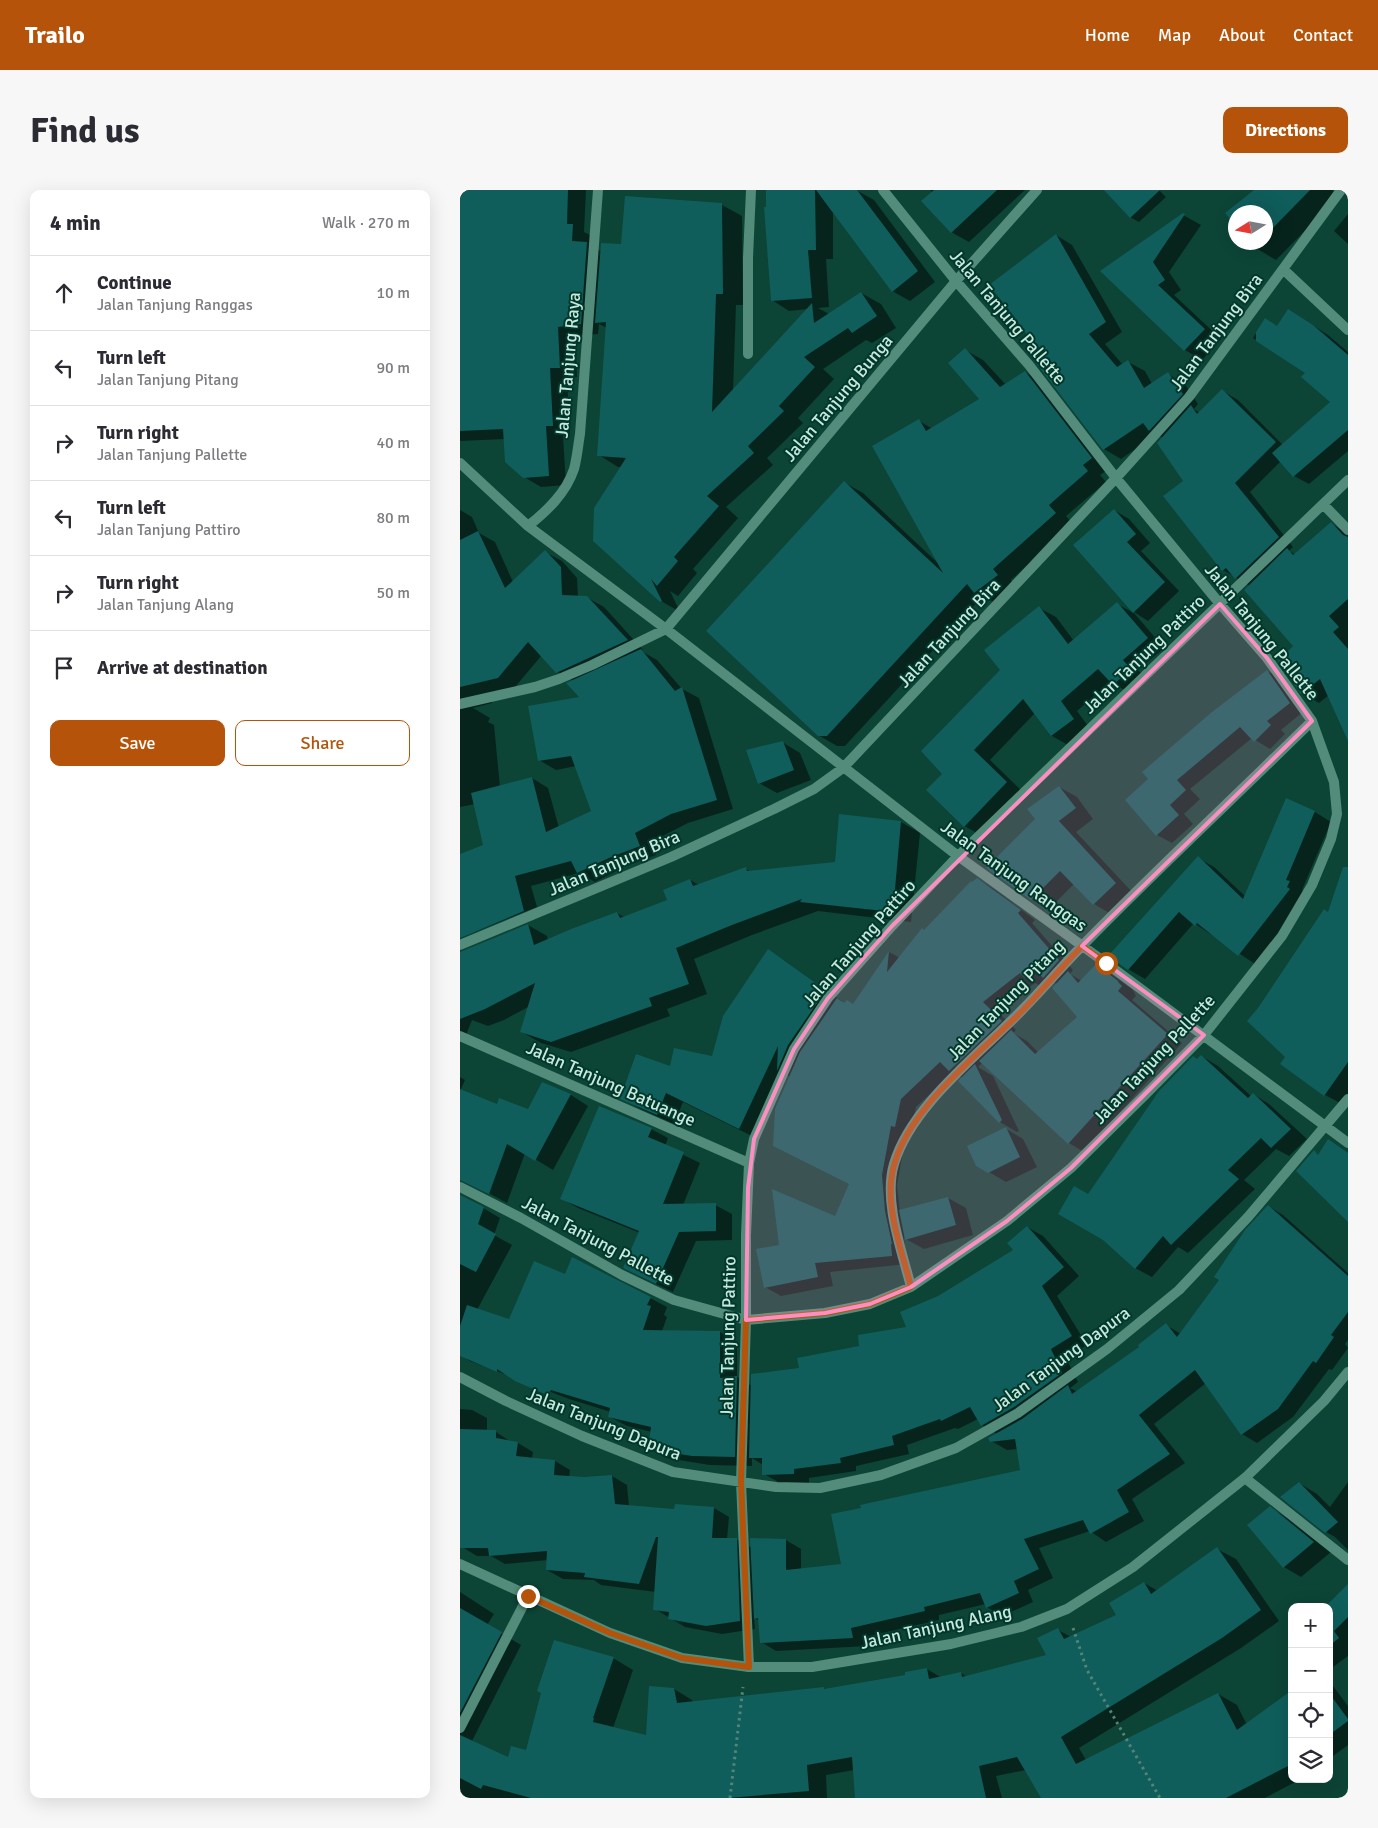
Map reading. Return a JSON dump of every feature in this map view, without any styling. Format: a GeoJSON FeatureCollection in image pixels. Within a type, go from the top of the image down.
{"type":"FeatureCollection","features":[{"type":"Feature","properties":{"kind":"street","name":"Jalan Tanjung Raya"},"geometry":{"type":"LineString","coordinates":[[528,526],[545,513],[562,492],[574,469],[580,434],[598,190]]}},
{"type":"Feature","properties":{"kind":"street"},"geometry":{"type":"LineString","coordinates":[[748,354],[748,258],[751,190]]}},
{"type":"Feature","properties":{"kind":"street","name":"Jalan Tanjung Pallette"},"geometry":{"type":"LineString","coordinates":[[460,1187],[521,1218],[622,1275],[674,1300],[746,1320],[825,1313],[870,1304],[911,1287],[952,1261],[1007,1221],[1071,1168],[1204,1036],[1282,936],[1312,885],[1331,839],[1337,814],[1334,782],[1312,721],[1266,658],[1116,478],[1029,365],[956,281],[883,190]]}},
{"type":"Feature","properties":{"kind":"street","name":"Jalan Tanjung Bunga"},"geometry":{"type":"LineString","coordinates":[[666,629],[956,281],[1036,190]]}},
{"type":"Feature","properties":{"kind":"street","name":"Jalan Tanjung Bira"},"geometry":{"type":"LineString","coordinates":[[460,945],[671,857],[814,789],[843,768],[1116,478],[1189,397],[1341,190]]}},
{"type":"Feature","properties":{"kind":"street"},"geometry":{"type":"LineString","coordinates":[[1284,270],[1348,330]]}},
{"type":"Feature","properties":{"kind":"street"},"geometry":{"type":"LineString","coordinates":[[460,463],[528,526],[666,629],[559,679],[535,687],[460,704]]}},
{"type":"Feature","properties":{"kind":"street","name":"Jalan Tanjung Pattiro"},"geometry":{"type":"LineString","coordinates":[[749,1667],[741,1482],[749,1163],[754,1139],[794,1049],[828,998],[958,856],[1348,480]]}},
{"type":"Feature","properties":{"kind":"street"},"geometry":{"type":"LineString","coordinates":[[1323,504],[1348,530]]}},
{"type":"Feature","properties":{"kind":"street","name":"Jalan Tanjung Ranggas"},"geometry":{"type":"LineString","coordinates":[[666,629],[958,856],[1348,1143]]}},
{"type":"Feature","properties":{"kind":"street","name":"Jalan Tanjung Pitang"},"geometry":{"type":"LineString","coordinates":[[911,1287],[892,1211],[891,1184],[894,1165],[910,1129],[926,1107],[955,1076],[1023,1010],[1082,946],[1312,721]]}},
{"type":"Feature","properties":{"kind":"street","name":"Jalan Tanjung Batuange"},"geometry":{"type":"LineString","coordinates":[[460,1036],[630,1109],[749,1163]]}},
{"type":"Feature","properties":{"kind":"street","name":"Jalan Tanjung Dapura"},"geometry":{"type":"LineString","coordinates":[[460,1377],[506,1401],[582,1436],[673,1472],[776,1487],[820,1488],[881,1475],[956,1448],[1018,1413],[1107,1349],[1179,1290],[1248,1217],[1348,1099]]}},
{"type":"Feature","properties":{"kind":"street","name":"Jalan Tanjung Alang"},"geometry":{"type":"LineString","coordinates":[[460,1564],[610,1633],[682,1658],[749,1667],[812,1667],[951,1644],[1021,1627],[1067,1608],[1133,1567],[1245,1478],[1324,1401],[1348,1372]]}},
{"type":"Feature","properties":{"kind":"street"},"geometry":{"type":"LineString","coordinates":[[1245,1478],[1348,1560]]}},
{"type":"Feature","properties":{"kind":"street"},"geometry":{"type":"LineString","coordinates":[[460,1728],[528,1596]]}},
{"type":"Feature","properties":{"kind":"path"},"geometry":{"type":"LineString","coordinates":[[1067,1608],[1087,1670],[1160,1798]]}},
{"type":"Feature","properties":{"kind":"path"},"geometry":{"type":"LineString","coordinates":[[730,1798],[741,1693],[749,1667]]}},
{"type":"Feature","properties":{"kind":"highlighted area"},"geometry":{"type":"Polygon","coordinates":[[[1220,604],[1267,658],[1312,721],[1082,946],[1204,1035],[1071,1168],[1007,1221],[911,1287],[870,1304],[825,1313],[746,1320],[748,1188],[754,1139],[794,1049],[828,998],[892,926],[1220,604]]]}},
{"type":"Feature","properties":{"kind":"building"},"geometry":{"type":"Polygon","coordinates":[[[460,190],[568,190],[567,224],[573,224],[572,241],[587,242],[581,324],[558,327],[560,368],[550,368],[553,426],[546,426],[549,476],[523,478],[505,462],[503,429],[460,431],[460,190]]]}},
{"type":"Feature","properties":{"kind":"building"},"geometry":{"type":"Polygon","coordinates":[[[766,190],[815,190],[816,250],[808,250],[812,298],[771,301],[764,207],[766,207],[766,190]]]}},
{"type":"Feature","properties":{"kind":"building"},"geometry":{"type":"Polygon","coordinates":[[[816,190],[857,190],[918,271],[892,292],[816,190]]]}},
{"type":"Feature","properties":{"kind":"building"},"geometry":{"type":"Polygon","coordinates":[[[934,190],[997,190],[951,233],[921,201],[934,190]]]}},
{"type":"Feature","properties":{"kind":"building"},"geometry":{"type":"Polygon","coordinates":[[[1104,190],[1160,190],[1130,218],[1104,190]]]}},
{"type":"Feature","properties":{"kind":"building"},"geometry":{"type":"Polygon","coordinates":[[[1254,190],[1310,190],[1273,228],[1273,205],[1235,205],[1254,190]]]}},
{"type":"Feature","properties":{"kind":"building"},"geometry":{"type":"Polygon","coordinates":[[[625,196],[722,203],[723,294],[716,294],[712,412],[812,303],[814,323],[861,292],[877,316],[852,333],[848,328],[804,357],[815,367],[779,406],[784,411],[748,446],[754,453],[707,496],[719,506],[674,557],[678,561],[657,586],[651,579],[662,601],[660,602],[593,541],[594,508],[626,458],[597,456],[606,322],[595,323],[601,243],[621,244],[625,196]]]}},
{"type":"Feature","properties":{"kind":"building"},"geometry":{"type":"Polygon","coordinates":[[[1183,213],[1185,214],[1153,262],[1165,280],[1158,285],[1205,329],[1184,351],[1100,271],[1183,213]]]}},
{"type":"Feature","properties":{"kind":"building"},"geometry":{"type":"Polygon","coordinates":[[[1056,234],[1106,322],[1089,334],[1117,367],[1128,360],[1144,388],[1168,372],[1183,394],[1149,431],[1143,423],[1103,450],[1036,363],[1043,359],[1017,320],[989,285],[1056,234]]]}},
{"type":"Feature","properties":{"kind":"building"},"geometry":{"type":"Polygon","coordinates":[[[1288,309],[1313,325],[1348,355],[1348,430],[1293,477],[1272,453],[1330,402],[1301,377],[1305,373],[1256,341],[1256,332],[1265,318],[1277,326],[1288,309]]]}},
{"type":"Feature","properties":{"kind":"building"},"geometry":{"type":"Polygon","coordinates":[[[965,348],[1000,387],[1025,371],[1092,458],[1083,465],[1088,471],[1049,505],[1056,513],[993,569],[998,575],[974,593],[967,584],[827,736],[818,736],[706,631],[844,481],[943,573],[872,446],[919,419],[926,431],[979,399],[948,363],[965,348]]]}},
{"type":"Feature","properties":{"kind":"building"},"geometry":{"type":"Polygon","coordinates":[[[1222,389],[1276,442],[1235,483],[1279,537],[1235,579],[1226,568],[1222,571],[1163,496],[1183,481],[1157,443],[1191,405],[1197,414],[1222,389]]]}},
{"type":"Feature","properties":{"kind":"building"},"geometry":{"type":"Polygon","coordinates":[[[1114,509],[1136,534],[1127,542],[1165,582],[1133,613],[1073,545],[1114,509]]]}},
{"type":"Feature","properties":{"kind":"building"},"geometry":{"type":"Polygon","coordinates":[[[1331,522],[1343,535],[1348,537],[1348,599],[1329,616],[1339,627],[1333,632],[1348,649],[1348,741],[1320,679],[1301,694],[1278,661],[1293,646],[1244,590],[1287,548],[1293,555],[1331,522]]]}},
{"type":"Feature","properties":{"kind":"building"},"geometry":{"type":"Polygon","coordinates":[[[478,531],[505,588],[545,550],[561,567],[562,595],[587,596],[628,640],[556,673],[528,642],[498,678],[460,687],[460,540],[478,531]]]}},
{"type":"Feature","properties":{"kind":"building"},"geometry":{"type":"Polygon","coordinates":[[[1117,602],[1148,638],[1123,660],[1131,669],[1113,685],[1098,669],[1061,701],[1074,719],[1051,736],[1023,699],[974,750],[1007,782],[964,827],[926,790],[942,774],[921,751],[1000,670],[984,650],[1039,606],[1068,644],[1117,602]]]}},
{"type":"Feature","properties":{"kind":"building"},"geometry":{"type":"Polygon","coordinates":[[[641,649],[675,691],[682,687],[717,800],[671,814],[635,833],[640,846],[577,873],[571,861],[515,876],[524,911],[460,938],[460,854],[483,845],[471,793],[532,777],[546,832],[591,811],[571,756],[538,761],[528,706],[579,697],[566,683],[641,649]]]}},
{"type":"Feature","properties":{"kind":"building"},"geometry":{"type":"Polygon","coordinates":[[[1267,670],[1290,703],[1267,721],[1271,725],[1254,742],[1240,727],[1177,780],[1186,790],[1170,805],[1179,815],[1156,836],[1125,800],[1148,779],[1142,772],[1212,712],[1267,670]]]}},
{"type":"Feature","properties":{"kind":"building"},"geometry":{"type":"Polygon","coordinates":[[[783,741],[794,770],[758,784],[746,750],[783,741]]]}},
{"type":"Feature","properties":{"kind":"building"},"geometry":{"type":"Polygon","coordinates":[[[1059,786],[1076,808],[1059,821],[1116,883],[1093,905],[1060,871],[1031,900],[986,868],[1035,819],[1027,809],[1059,786]]]}},
{"type":"Feature","properties":{"kind":"building"},"geometry":{"type":"Polygon","coordinates":[[[1286,798],[1315,811],[1286,880],[1290,881],[1287,887],[1290,889],[1238,956],[1197,923],[1195,926],[1179,912],[1128,970],[1108,956],[1198,856],[1243,899],[1286,798]]]}},
{"type":"Feature","properties":{"kind":"building"},"geometry":{"type":"Polygon","coordinates":[[[839,814],[901,821],[893,912],[800,902],[802,899],[732,925],[676,948],[689,984],[649,998],[652,1006],[551,1042],[520,1032],[535,983],[485,1009],[460,1019],[460,952],[528,924],[534,945],[617,912],[620,918],[667,900],[663,890],[690,879],[693,886],[746,867],[747,871],[835,862],[839,814]]]}},
{"type":"Feature","properties":{"kind":"building"},"geometry":{"type":"Polygon","coordinates":[[[1343,867],[1348,867],[1348,1062],[1324,1096],[1280,1064],[1285,1057],[1247,1021],[1258,1008],[1324,909],[1328,912],[1343,867]]]}},
{"type":"Feature","properties":{"kind":"building"},"geometry":{"type":"Polygon","coordinates":[[[977,878],[1021,910],[1018,913],[1059,960],[1043,978],[1035,969],[1025,978],[1020,973],[983,1002],[1002,1021],[949,1071],[940,1062],[901,1099],[895,1127],[891,1126],[882,1175],[892,1256],[815,1263],[818,1277],[764,1288],[756,1249],[779,1245],[772,1189],[835,1216],[849,1184],[773,1146],[775,1109],[800,1052],[837,998],[844,1003],[847,1000],[853,1004],[889,951],[887,972],[922,928],[924,930],[971,881],[977,878]]]}},
{"type":"Feature","properties":{"kind":"building"},"geometry":{"type":"Polygon","coordinates":[[[768,949],[826,990],[788,1045],[777,1071],[778,1046],[739,1129],[666,1093],[657,1115],[620,1099],[636,1054],[670,1066],[674,1048],[712,1056],[723,1016],[768,949]]]}},
{"type":"Feature","properties":{"kind":"building"},"geometry":{"type":"Polygon","coordinates":[[[1096,964],[1118,981],[1122,986],[1118,991],[1168,1034],[1068,1144],[979,1061],[1011,1030],[1035,1054],[1077,1017],[1052,988],[1068,971],[1078,983],[1096,964]]]}},
{"type":"Feature","properties":{"kind":"building"},"geometry":{"type":"Polygon","coordinates":[[[1201,1055],[1248,1098],[1253,1093],[1291,1129],[1271,1148],[1261,1138],[1228,1170],[1239,1179],[1171,1245],[1163,1236],[1135,1269],[1103,1240],[1058,1214],[1074,1186],[1088,1194],[1159,1091],[1193,1056],[1197,1059],[1201,1055]]]}},
{"type":"Feature","properties":{"kind":"building"},"geometry":{"type":"Polygon","coordinates":[[[975,1064],[1002,1120],[999,1123],[958,1081],[975,1064]]]}},
{"type":"Feature","properties":{"kind":"building"},"geometry":{"type":"Polygon","coordinates":[[[542,1082],[571,1094],[535,1161],[507,1144],[489,1194],[460,1180],[460,1089],[497,1104],[499,1098],[528,1109],[542,1082]]]}},
{"type":"Feature","properties":{"kind":"building"},"geometry":{"type":"Polygon","coordinates":[[[599,1106],[652,1128],[648,1137],[684,1152],[663,1204],[716,1203],[716,1231],[679,1232],[656,1284],[623,1268],[639,1231],[560,1199],[599,1106]]]}},
{"type":"Feature","properties":{"kind":"building"},"geometry":{"type":"Polygon","coordinates":[[[1006,1127],[1020,1157],[988,1173],[976,1166],[967,1146],[1006,1127]]]}},
{"type":"Feature","properties":{"kind":"building"},"geometry":{"type":"Polygon","coordinates":[[[1328,1139],[1348,1153],[1348,1222],[1296,1171],[1314,1150],[1318,1155],[1328,1139]]]}},
{"type":"Feature","properties":{"kind":"building"},"geometry":{"type":"Polygon","coordinates":[[[460,1195],[484,1207],[478,1224],[496,1234],[476,1272],[460,1264],[460,1195]]]}},
{"type":"Feature","properties":{"kind":"building"},"geometry":{"type":"Polygon","coordinates":[[[948,1197],[956,1225],[905,1240],[899,1210],[948,1197]]]}},
{"type":"Feature","properties":{"kind":"building"},"geometry":{"type":"Polygon","coordinates":[[[1268,1205],[1348,1276],[1348,1312],[1331,1335],[1334,1337],[1316,1363],[1313,1361],[1278,1409],[1241,1435],[1195,1370],[1139,1415],[1170,1454],[1117,1490],[1129,1512],[1090,1534],[1083,1520],[1024,1539],[1039,1569],[1014,1581],[1019,1593],[986,1608],[980,1593],[924,1607],[925,1611],[851,1628],[853,1638],[760,1643],[758,1618],[754,1619],[750,1538],[786,1539],[786,1570],[841,1564],[831,1514],[861,1508],[860,1505],[1020,1470],[1015,1439],[990,1442],[988,1438],[1022,1419],[1068,1385],[1072,1394],[1139,1347],[1138,1345],[1166,1323],[1177,1337],[1219,1280],[1214,1277],[1245,1230],[1268,1205]]]}},
{"type":"Feature","properties":{"kind":"building"},"geometry":{"type":"Polygon","coordinates":[[[1027,1226],[1064,1267],[1042,1286],[1072,1336],[1051,1349],[1062,1373],[1014,1407],[981,1426],[970,1407],[941,1421],[940,1419],[892,1436],[894,1445],[840,1458],[841,1463],[794,1469],[794,1474],[762,1475],[762,1458],[749,1458],[751,1374],[799,1368],[797,1358],[859,1346],[858,1335],[906,1327],[900,1312],[938,1296],[1013,1250],[1007,1243],[1027,1226]]]}},
{"type":"Feature","properties":{"kind":"building"},"geometry":{"type":"Polygon","coordinates":[[[572,1257],[651,1297],[647,1305],[651,1306],[643,1330],[720,1331],[720,1378],[737,1376],[735,1457],[692,1456],[648,1449],[651,1427],[608,1417],[610,1408],[551,1390],[547,1395],[515,1381],[497,1369],[497,1372],[460,1356],[460,1326],[467,1305],[509,1319],[534,1261],[565,1274],[572,1257]]]}},
{"type":"Feature","properties":{"kind":"building"},"geometry":{"type":"Polygon","coordinates":[[[460,1429],[496,1430],[496,1438],[518,1442],[516,1456],[555,1460],[554,1475],[584,1477],[612,1475],[615,1504],[674,1509],[675,1504],[714,1507],[712,1538],[737,1538],[740,1621],[706,1626],[668,1619],[669,1612],[653,1610],[658,1537],[656,1537],[639,1584],[584,1577],[585,1573],[546,1570],[547,1551],[489,1556],[488,1548],[460,1548],[460,1429]]]}},
{"type":"Feature","properties":{"kind":"building"},"geometry":{"type":"Polygon","coordinates":[[[1299,1482],[1338,1522],[1325,1533],[1280,1497],[1299,1482]]]}},
{"type":"Feature","properties":{"kind":"building"},"geometry":{"type":"Polygon","coordinates":[[[1270,1506],[1314,1542],[1283,1568],[1247,1525],[1270,1506]]]}},
{"type":"Feature","properties":{"kind":"building"},"geometry":{"type":"Polygon","coordinates":[[[1217,1547],[1261,1610],[1222,1638],[1061,1737],[1076,1764],[1218,1693],[1237,1730],[1288,1693],[1288,1766],[1226,1798],[1041,1798],[1017,1757],[979,1766],[986,1798],[855,1798],[852,1757],[807,1765],[809,1791],[728,1798],[531,1798],[483,1785],[481,1789],[460,1778],[460,1735],[508,1757],[511,1746],[526,1750],[541,1693],[537,1691],[554,1640],[614,1657],[593,1722],[646,1735],[649,1686],[674,1688],[677,1703],[824,1687],[824,1689],[905,1675],[905,1672],[927,1668],[929,1679],[961,1672],[962,1677],[1046,1655],[1037,1638],[1058,1628],[1064,1639],[1116,1615],[1109,1603],[1144,1582],[1151,1594],[1217,1547]]]}},
{"type":"Feature","properties":{"kind":"building"},"geometry":{"type":"Polygon","coordinates":[[[1348,1584],[1348,1617],[1334,1631],[1339,1638],[1333,1643],[1333,1603],[1329,1603],[1348,1584]]]}},
{"type":"Feature","properties":{"kind":"building"},"geometry":{"type":"Polygon","coordinates":[[[460,1608],[502,1632],[460,1713],[460,1608]]]}},
{"type":"Feature","properties":{"kind":"building"},"geometry":{"type":"Polygon","coordinates":[[[1333,1698],[1348,1719],[1348,1721],[1333,1732],[1333,1698]]]}},
{"type":"Feature","properties":{"kind":"route"},"geometry":{"type":"LineString","coordinates":[[528,1596],[610,1633],[682,1658],[749,1667],[741,1482],[746,1320],[825,1313],[870,1304],[911,1287],[892,1211],[891,1184],[894,1165],[910,1129],[926,1107],[955,1076],[1023,1010],[1082,946],[1106,963]]}}]}
